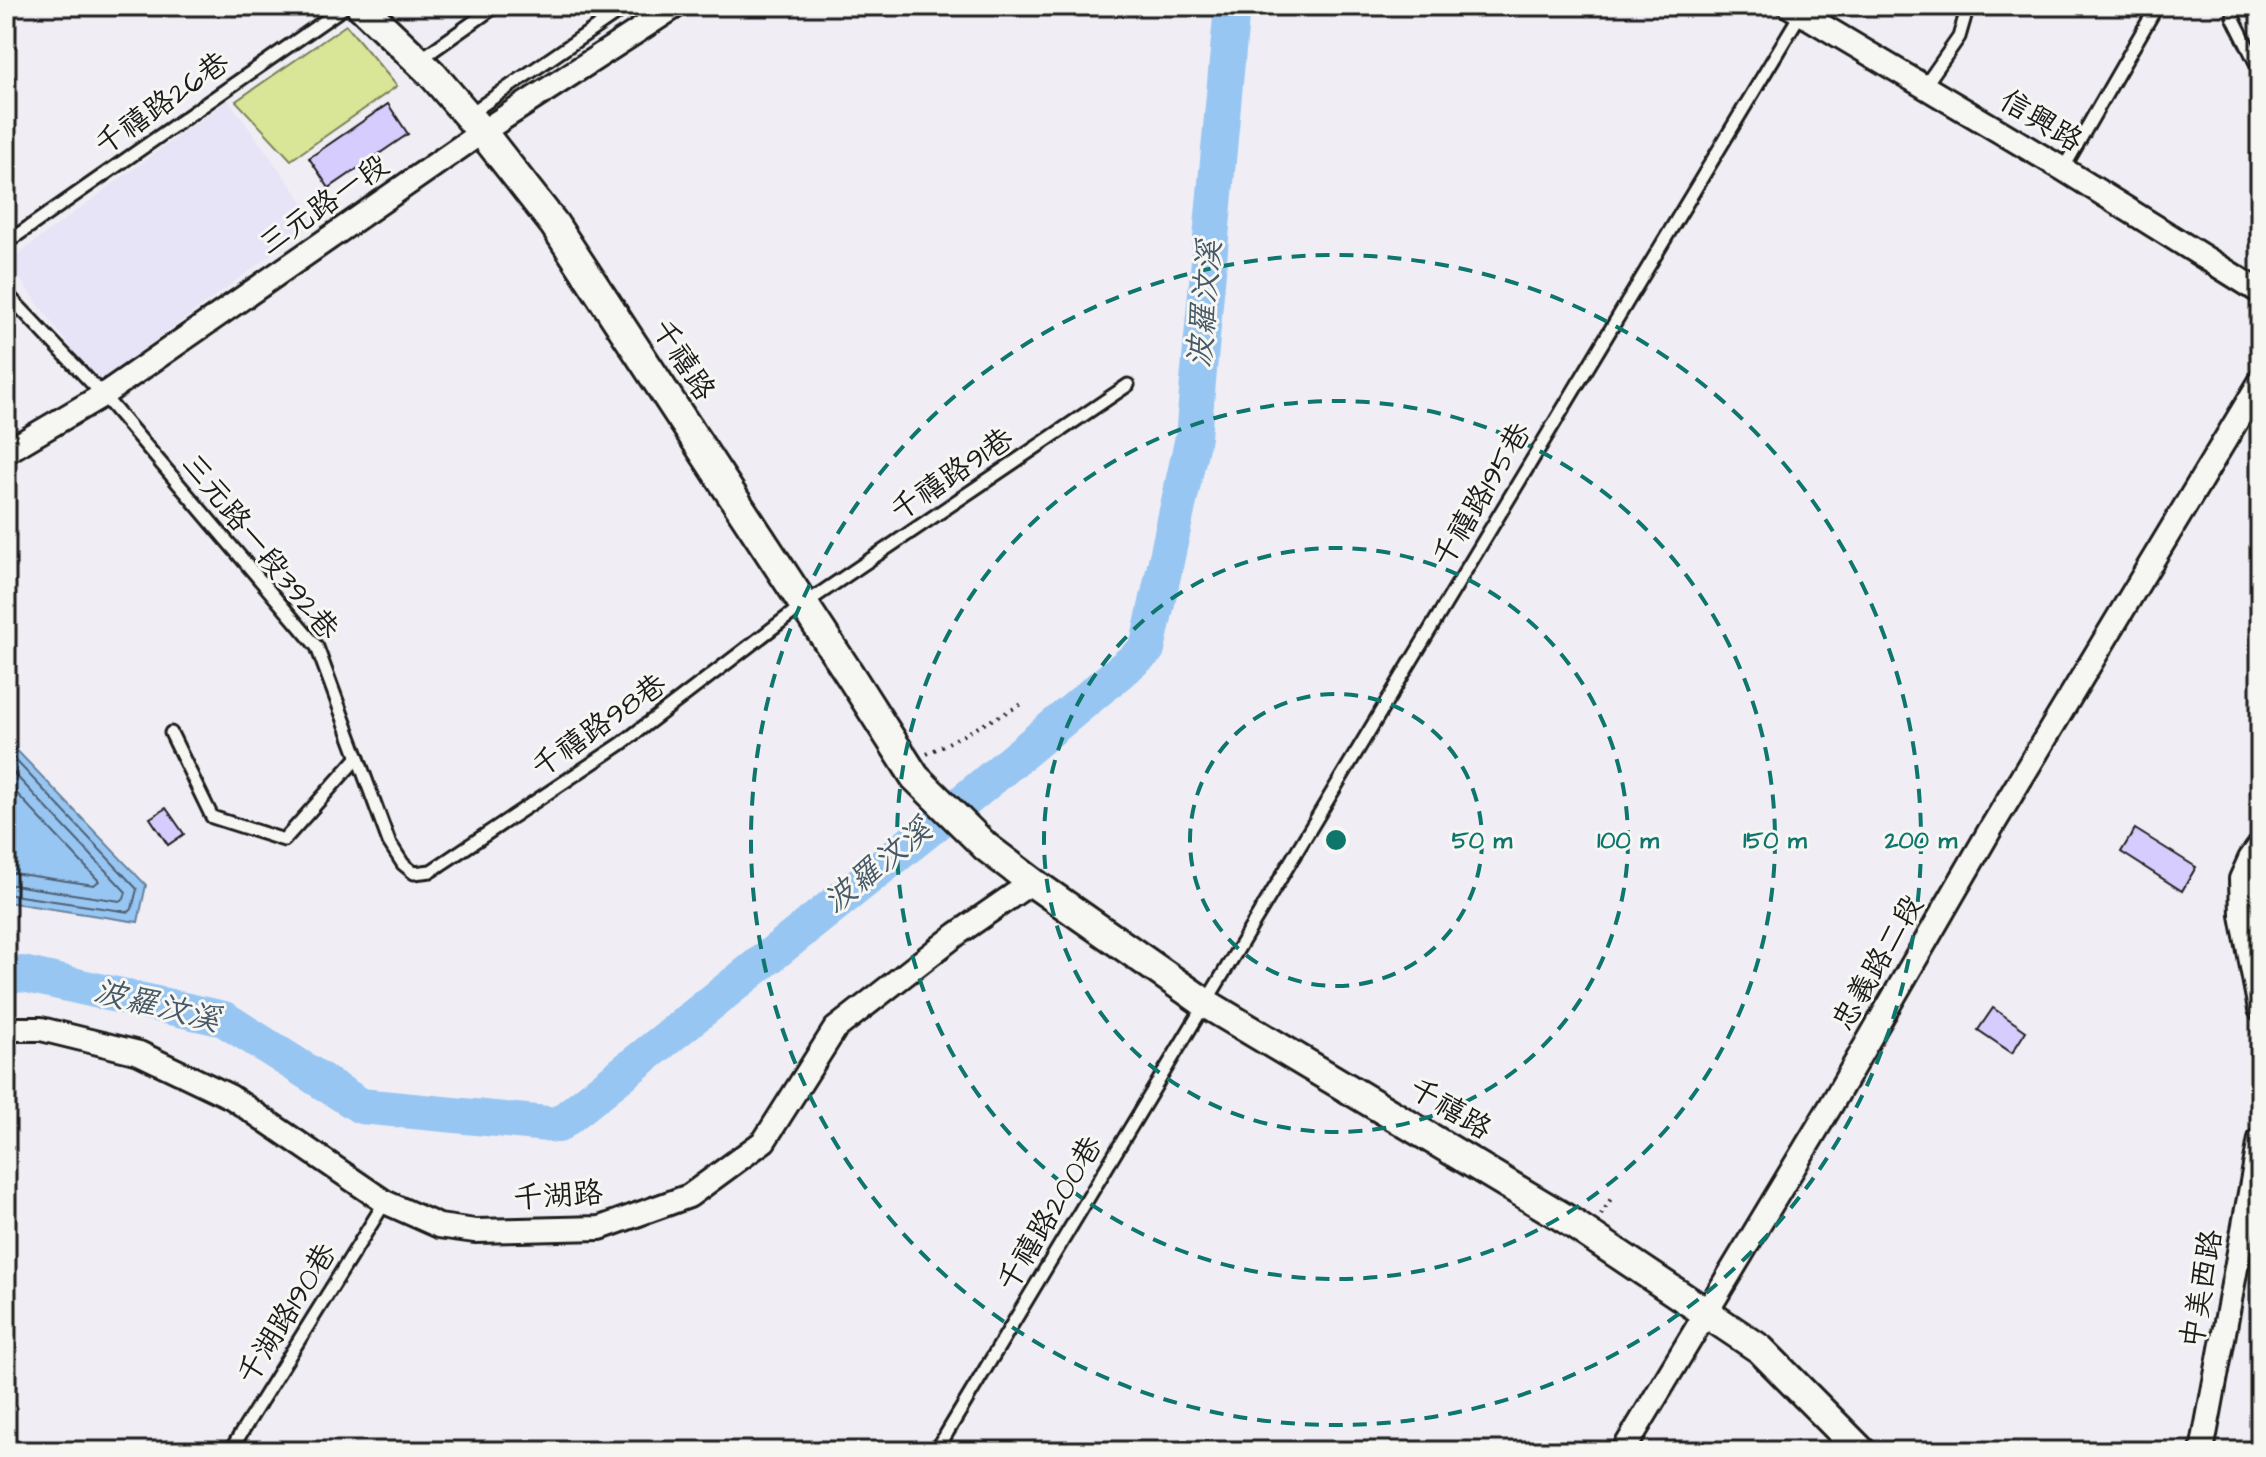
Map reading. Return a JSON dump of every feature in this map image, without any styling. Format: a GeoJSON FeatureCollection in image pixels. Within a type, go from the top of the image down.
{"type":"FeatureCollection","features":[{"type":"Feature","properties":{"kind":"street","name":"千禧路"},"geometry":{"type":"LineString","coordinates":[[361,6],[474,123],[554,224],[911,771],[986,847],[1205,1003],[1566,1219],[1708,1313],[1760,1349],[1861,1451]]}},
{"type":"Feature","properties":{"kind":"street","name":"三元路一段"},"geometry":{"type":"LineString","coordinates":[[6,452],[103,395],[474,123],[676,6]]}},
{"type":"Feature","properties":{"kind":"street","name":"信興路"},"geometry":{"type":"LineString","coordinates":[[1795,10],[2063,169],[2260,292]]}},
{"type":"Feature","properties":{"kind":"street","name":"忠義路二段"},"geometry":{"type":"LineString","coordinates":[[1623,1451],[1708,1313],[1990,830],[2260,382]]}},
{"type":"Feature","properties":{"kind":"street"},"geometry":{"type":"LineString","coordinates":[[2260,845],[2241,879],[2242,915],[2260,1009]]}},
{"type":"Feature","properties":{"kind":"street","name":"千湖路"},"geometry":{"type":"LineString","coordinates":[[6,1029],[41,1029],[139,1053],[231,1097],[385,1202],[439,1226],[475,1231],[600,1228],[689,1196],[764,1141],[835,1029],[957,934],[1032,882]]}},
{"type":"Feature","properties":{"kind":"street","name":"中美西路"},"geometry":{"type":"LineString","coordinates":[[2202,1451],[2260,1139]]}},
{"type":"Feature","properties":{"kind":"lane","name":"千禧路26巷"},"geometry":{"type":"LineString","coordinates":[[6,243],[346,6]]}},
{"type":"Feature","properties":{"kind":"lane"},"geometry":{"type":"LineString","coordinates":[[417,61],[496,6]]}},
{"type":"Feature","properties":{"kind":"lane"},"geometry":{"type":"LineString","coordinates":[[474,123],[627,6]]}},
{"type":"Feature","properties":{"kind":"lane"},"geometry":{"type":"LineString","coordinates":[[1924,87],[1959,37],[1968,6]]}},
{"type":"Feature","properties":{"kind":"lane"},"geometry":{"type":"LineString","coordinates":[[2063,169],[2157,6]]}},
{"type":"Feature","properties":{"kind":"lane","name":"千禧路195巷"},"geometry":{"type":"LineString","coordinates":[[1205,1003],[1795,10]]}},
{"type":"Feature","properties":{"kind":"lane"},"geometry":{"type":"LineString","coordinates":[[2233,17],[2260,71]]}},
{"type":"Feature","properties":{"kind":"lane","name":"三元路一段392巷"},"geometry":{"type":"LineString","coordinates":[[6,293],[103,395],[317,647],[389,842],[403,864],[414,873]]}},
{"type":"Feature","properties":{"kind":"lane","name":"千禧路91巷"},"geometry":{"type":"LineString","coordinates":[[803,605],[1128,385]]}},
{"type":"Feature","properties":{"kind":"lane","name":"千禧路98巷"},"geometry":{"type":"LineString","coordinates":[[414,873],[431,871],[621,744],[803,605]]}},
{"type":"Feature","properties":{"kind":"lane"},"geometry":{"type":"LineString","coordinates":[[171,733],[212,817],[284,840],[358,757]]}},
{"type":"Feature","properties":{"kind":"lane","name":"千禧路200巷"},"geometry":{"type":"LineString","coordinates":[[936,1451],[1205,1003]]}},
{"type":"Feature","properties":{"kind":"lane","name":"千湖路190巷"},"geometry":{"type":"LineString","coordinates":[[230,1451],[385,1202]]}},
{"type":"Feature","properties":{"kind":"path"},"geometry":{"type":"LineString","coordinates":[[911,771],[1026,702]]}},
{"type":"Feature","properties":{"kind":"shaded area"},"geometry":{"type":"Polygon","coordinates":[[[228,99],[317,221],[97,384],[7,262],[228,99]]]}},
{"type":"Feature","properties":{"kind":"green space"},"geometry":{"type":"Polygon","coordinates":[[[346,25],[397,86],[291,160],[236,101],[346,25]]]}},
{"type":"Feature","properties":{"kind":"water"},"geometry":{"type":"Polygon","coordinates":[[[6,739],[146,885],[138,922],[6,902],[6,739]]]}},
{"type":"Feature","properties":{"kind":"building"},"geometry":{"type":"Polygon","coordinates":[[[388,104],[408,134],[329,188],[309,158],[388,104]]]}},
{"type":"Feature","properties":{"kind":"building"},"geometry":{"type":"Polygon","coordinates":[[[166,808],[184,834],[168,845],[150,818],[166,808]]]}},
{"type":"Feature","properties":{"kind":"building"},"geometry":{"type":"Polygon","coordinates":[[[2135,829],[2196,867],[2182,891],[2121,852],[2135,829]]]}},
{"type":"Feature","properties":{"kind":"building"},"geometry":{"type":"Polygon","coordinates":[[[1993,1008],[2026,1031],[2012,1053],[1978,1030],[1993,1008]]]}},
{"type":"Feature","properties":{"kind":"waterway","name":"波羅汶溪"},"geometry":{"type":"LineString","coordinates":[[6,976],[23,974],[224,1019],[361,1106],[558,1125],[963,802],[1147,649],[1193,437],[1232,6]]}}]}
